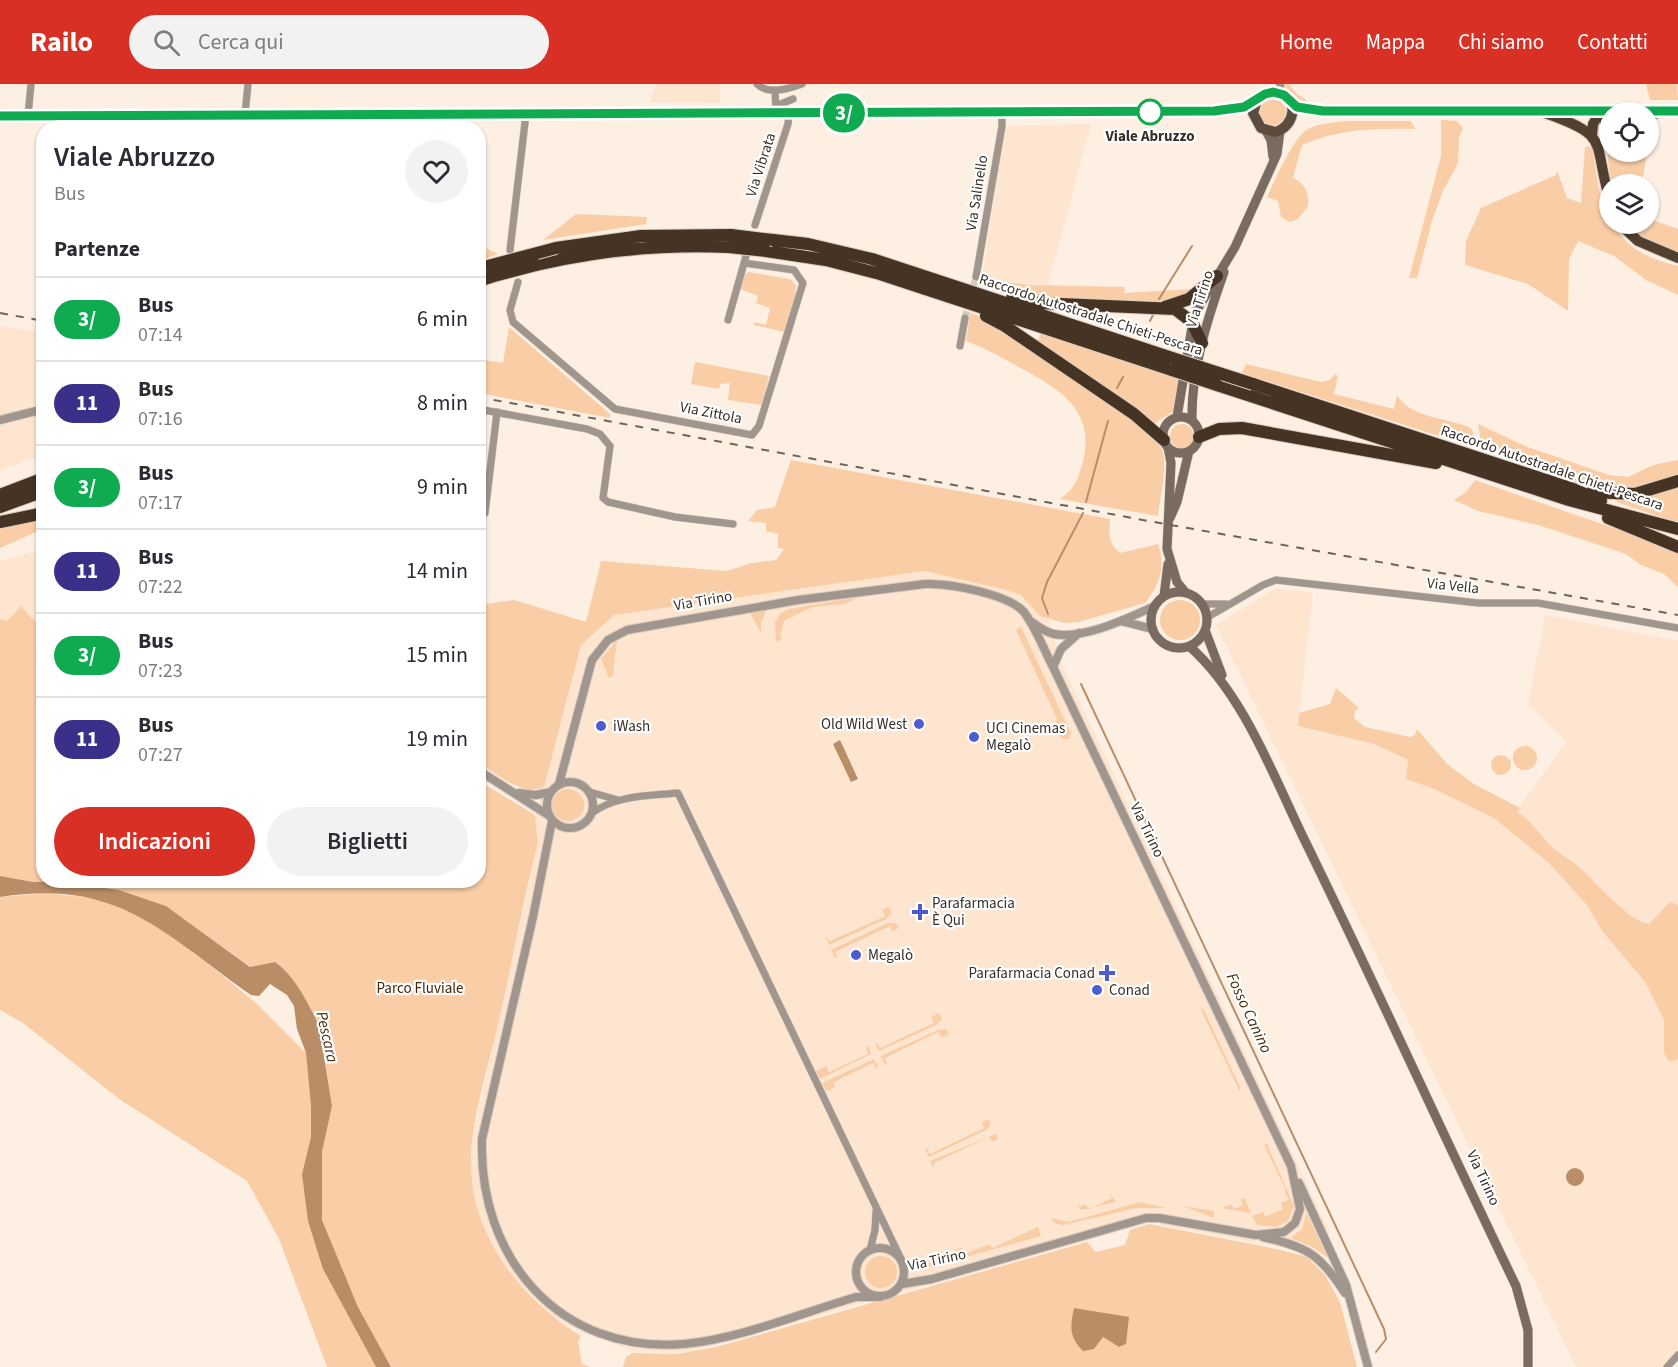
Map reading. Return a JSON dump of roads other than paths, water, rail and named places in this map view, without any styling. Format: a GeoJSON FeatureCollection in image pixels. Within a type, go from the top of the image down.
{"type":"FeatureCollection","features":[{"type":"Feature","properties":{"kind":"highway"},"geometry":{"type":"LineString","coordinates":[[1659,112],[1663,111]]}},
{"type":"Feature","properties":{"kind":"highway"},"geometry":{"type":"LineString","coordinates":[[1542,112],[1579,125],[1592,135]]}},
{"type":"Feature","properties":{"kind":"highway"},"geometry":{"type":"LineString","coordinates":[[1599,114],[1593,124],[1592,135],[1605,174]]}},
{"type":"Feature","properties":{"kind":"highway"},"geometry":{"type":"LineString","coordinates":[[1604,166],[1605,162]]}},
{"type":"Feature","properties":{"kind":"highway"},"geometry":{"type":"LineString","coordinates":[[1631,234],[1638,241],[1678,258]]}},
{"type":"Feature","properties":{"kind":"highway","name":"Raccordo Autostradale Chieti-Pescara"},"geometry":{"type":"LineString","coordinates":[[487,270],[556,248],[641,236],[730,241],[862,257],[995,300],[1172,364],[1217,385],[1497,476],[1571,494]]}},
{"type":"Feature","properties":{"kind":"highway","name":"Raccordo Autostradale Chieti-Pescara"},"geometry":{"type":"LineString","coordinates":[[487,270],[536,265],[595,253],[730,241]]}},
{"type":"Feature","properties":{"kind":"highway","name":"Raccordo Autostradale Chieti-Pescara"},"geometry":{"type":"LineString","coordinates":[[770,245],[850,266],[1172,364],[1253,384],[1678,529]]}},
{"type":"Feature","properties":{"kind":"highway"},"geometry":{"type":"LineString","coordinates":[[1165,307],[1189,299],[1217,276]]}},
{"type":"Feature","properties":{"kind":"highway"},"geometry":{"type":"LineString","coordinates":[[995,300],[1011,297],[1039,303],[1165,307],[1183,314],[1192,322],[1202,343]]}},
{"type":"Feature","properties":{"kind":"highway"},"geometry":{"type":"LineString","coordinates":[[974,305],[984,316],[1005,326],[1134,414],[1166,444]]}},
{"type":"Feature","properties":{"kind":"highway"},"geometry":{"type":"LineString","coordinates":[[1199,437],[1219,429],[1242,428],[1497,476]]}},
{"type":"Feature","properties":{"kind":"highway"},"geometry":{"type":"LineString","coordinates":[[0,495],[36,481]]}},
{"type":"Feature","properties":{"kind":"highway"},"geometry":{"type":"LineString","coordinates":[[1571,494],[1623,496],[1648,492],[1678,481]]}},
{"type":"Feature","properties":{"kind":"highway"},"geometry":{"type":"LineString","coordinates":[[0,507],[36,494]]}},
{"type":"Feature","properties":{"kind":"highway"},"geometry":{"type":"LineString","coordinates":[[1571,494],[1678,547]]}},
{"type":"Feature","properties":{"kind":"highway"},"geometry":{"type":"LineString","coordinates":[[0,522],[36,515]]}},
{"type":"Feature","properties":{"kind":"main road"},"geometry":{"type":"LineString","coordinates":[[0,117],[526,114],[776,109],[789,113],[1224,111],[1244,107],[1276,88],[1292,105],[1323,111],[1599,112]]}},
{"type":"Feature","properties":{"kind":"main road"},"geometry":{"type":"LineString","coordinates":[[1255,120],[1254,106],[1257,100]]}},
{"type":"Feature","properties":{"kind":"main road"},"geometry":{"type":"LineString","coordinates":[[1291,121],[1292,105]]}},
{"type":"Feature","properties":{"kind":"main road"},"geometry":{"type":"LineString","coordinates":[[1224,111],[1255,120],[1266,131],[1272,146],[1273,163]]}},
{"type":"Feature","properties":{"kind":"main road"},"geometry":{"type":"LineString","coordinates":[[1266,131],[1280,131],[1291,121],[1323,111]]}},
{"type":"Feature","properties":{"kind":"main road"},"geometry":{"type":"LineString","coordinates":[[1659,111],[1678,111]]}},
{"type":"Feature","properties":{"kind":"main road","name":"Via Tirino"},"geometry":{"type":"LineString","coordinates":[[1192,420],[1192,402],[1202,343],[1229,259],[1277,154],[1280,131]]}},
{"type":"Feature","properties":{"kind":"main road","name":"Via Tirino"},"geometry":{"type":"LineString","coordinates":[[1177,417],[1192,322],[1199,303],[1229,259]]}},
{"type":"Feature","properties":{"kind":"main road"},"geometry":{"type":"LineString","coordinates":[[1169,562],[1177,582],[1186,593],[1201,604],[1206,618],[1205,630],[1190,646],[1172,647],[1163,643],[1153,629],[1151,621],[1155,606],[1164,596],[1169,562],[1168,495],[1171,463],[1166,444],[1167,423],[1177,417],[1192,420],[1199,430],[1199,437],[1189,451],[1177,502],[1170,519]]}},
{"type":"Feature","properties":{"kind":"main road"},"geometry":{"type":"LineString","coordinates":[[1166,444],[1178,453],[1189,451]]}},
{"type":"Feature","properties":{"kind":"main road"},"geometry":{"type":"LineString","coordinates":[[1164,596],[1186,593]]}},
{"type":"Feature","properties":{"kind":"main road","name":"Via Tirino"},"geometry":{"type":"LineString","coordinates":[[1205,630],[1228,690]]}},
{"type":"Feature","properties":{"kind":"main road","name":"Via Tirino"},"geometry":{"type":"LineString","coordinates":[[1190,646],[1211,665],[1228,690],[1388,1009],[1516,1286],[1528,1330],[1528,1365]]}},
{"type":"Feature","properties":{"kind":"street"},"geometry":{"type":"LineString","coordinates":[[28,116],[32,84]]}},
{"type":"Feature","properties":{"kind":"street"},"geometry":{"type":"LineString","coordinates":[[245,115],[248,84]]}},
{"type":"Feature","properties":{"kind":"street"},"geometry":{"type":"LineString","coordinates":[[757,84],[762,89],[775,90],[801,84]]}},
{"type":"Feature","properties":{"kind":"street"},"geometry":{"type":"LineString","coordinates":[[775,90],[776,109],[793,99]]}},
{"type":"Feature","properties":{"kind":"street","name":"Via Salinello"},"geometry":{"type":"LineString","coordinates":[[976,278],[1002,112]]}},
{"type":"Feature","properties":{"kind":"street","name":"Via Vibrata"},"geometry":{"type":"LineString","coordinates":[[755,225],[788,124],[789,113]]}},
{"type":"Feature","properties":{"kind":"street"},"geometry":{"type":"LineString","coordinates":[[510,250],[526,114]]}},
{"type":"Feature","properties":{"kind":"street","name":"Via Zittola"},"geometry":{"type":"LineString","coordinates":[[518,282],[510,310],[513,322],[615,409],[752,435],[759,426],[803,283],[794,270],[745,260],[728,320]]}},
{"type":"Feature","properties":{"kind":"street"},"geometry":{"type":"LineString","coordinates":[[960,346],[965,318]]}},
{"type":"Feature","properties":{"kind":"street"},"geometry":{"type":"LineString","coordinates":[[486,410],[587,429],[600,434],[610,446],[603,498],[608,502],[675,517],[733,524]]}},
{"type":"Feature","properties":{"kind":"street"},"geometry":{"type":"LineString","coordinates":[[0,420],[36,411]]}},
{"type":"Feature","properties":{"kind":"street"},"geometry":{"type":"LineString","coordinates":[[486,505],[497,412]]}},
{"type":"Feature","properties":{"kind":"street","name":"Via Vella"},"geometry":{"type":"LineString","coordinates":[[1206,618],[1228,604],[1276,580],[1478,603],[1538,603],[1678,628]]}},
{"type":"Feature","properties":{"kind":"street","name":"Via Tirino"},"geometry":{"type":"LineString","coordinates":[[559,784],[592,660],[608,640],[627,630],[798,600],[932,584],[1005,599],[1023,612],[1053,667],[1291,1166],[1300,1202],[1298,1216],[1287,1230],[1256,1235],[1159,1218],[1146,1218],[932,1280],[902,1284]]}},
{"type":"Feature","properties":{"kind":"street","name":"Via Vella"},"geometry":{"type":"LineString","coordinates":[[1201,604],[1228,604]]}},
{"type":"Feature","properties":{"kind":"street"},"geometry":{"type":"LineString","coordinates":[[1028,620],[1054,634],[1079,633],[1120,621],[1155,606]]}},
{"type":"Feature","properties":{"kind":"street"},"geometry":{"type":"LineString","coordinates":[[1120,621],[1153,629]]}},
{"type":"Feature","properties":{"kind":"street"},"geometry":{"type":"LineString","coordinates":[[1053,667],[1061,649],[1079,633]]}},
{"type":"Feature","properties":{"kind":"street"},"geometry":{"type":"LineString","coordinates":[[486,775],[514,791],[550,818],[564,828],[584,824],[592,813],[606,804],[620,800],[678,793],[901,1260],[904,1276],[902,1284],[893,1293],[880,1297],[856,1297],[713,1340],[649,1344],[632,1342],[583,1325],[554,1308],[522,1276],[502,1245],[488,1210],[481,1169],[482,1138],[533,917],[550,818],[546,803],[551,792],[559,784],[568,782],[578,783],[590,792],[620,800]]}},
{"type":"Feature","properties":{"kind":"street"},"geometry":{"type":"LineString","coordinates":[[514,791],[529,795],[551,792]]}},
{"type":"Feature","properties":{"kind":"street"},"geometry":{"type":"LineString","coordinates":[[590,792],[593,803],[592,813]]}},
{"type":"Feature","properties":{"kind":"street"},"geometry":{"type":"LineString","coordinates":[[1291,1166],[1353,1306],[1368,1367]]}},
{"type":"Feature","properties":{"kind":"street"},"geometry":{"type":"LineString","coordinates":[[876,1206],[877,1219],[870,1250],[858,1260],[855,1276],[866,1292],[880,1297]]}},
{"type":"Feature","properties":{"kind":"street"},"geometry":{"type":"LineString","coordinates":[[1256,1235],[1301,1246],[1317,1256],[1353,1306]]}},
{"type":"Feature","properties":{"kind":"street"},"geometry":{"type":"LineString","coordinates":[[870,1250],[890,1250],[901,1260]]}},
{"type":"Feature","properties":{"kind":"street"},"geometry":{"type":"LineString","coordinates":[[1667,1367],[1678,1355]]}},
{"type":"Feature","properties":{"kind":"waterway","name":"Fosso Canino"},"geometry":{"type":"LineString","coordinates":[[1159,299],[1192,246]]}},
{"type":"Feature","properties":{"kind":"waterway","name":"Fosso Canino"},"geometry":{"type":"LineString","coordinates":[[1150,321],[1155,311]]}},
{"type":"Feature","properties":{"kind":"waterway","name":"Fosso Canino"},"geometry":{"type":"LineString","coordinates":[[1117,388],[1123,377]]}},
{"type":"Feature","properties":{"kind":"waterway","name":"Fosso Canino"},"geometry":{"type":"LineString","coordinates":[[1086,502],[1108,421]]}},
{"type":"Feature","properties":{"kind":"waterway","name":"Fosso Canino"},"geometry":{"type":"LineString","coordinates":[[1048,614],[1042,598],[1047,582],[1083,513]]}},
{"type":"Feature","properties":{"kind":"waterway","name":"Fosso Canino"},"geometry":{"type":"LineString","coordinates":[[1081,684],[1384,1329],[1386,1339],[1376,1352]]}},
{"type":"Feature","properties":{"kind":"tunnel"},"geometry":{"type":"LineString","coordinates":[[965,318],[976,277]]}},
{"type":"Feature","properties":{"kind":"railway"},"geometry":{"type":"LineString","coordinates":[[0,313],[36,320]]}},
{"type":"Feature","properties":{"kind":"railway"},"geometry":{"type":"LineString","coordinates":[[486,398],[1154,522],[1678,615]]}},
{"type":"Feature","properties":{"kind":"place","name":"Viale Abruzzo"},"geometry":{"type":"Point","coordinates":[1150,112]}},
{"type":"Feature","properties":{"kind":"place","name":"Old Wild West"},"geometry":{"type":"Point","coordinates":[919,724]}},
{"type":"Feature","properties":{"kind":"place","name":"iWash"},"geometry":{"type":"Point","coordinates":[601,726]}},
{"type":"Feature","properties":{"kind":"place","name":"UCI Cinemas Megalò"},"geometry":{"type":"Point","coordinates":[974,737]}},
{"type":"Feature","properties":{"kind":"place","name":"Parafarmacia È Qui"},"geometry":{"type":"Point","coordinates":[920,912]}},
{"type":"Feature","properties":{"kind":"place","name":"Megalò"},"geometry":{"type":"Point","coordinates":[856,955]}},
{"type":"Feature","properties":{"kind":"place","name":"Parafarmacia Conad"},"geometry":{"type":"Point","coordinates":[1107,973]}},
{"type":"Feature","properties":{"kind":"place","name":"Conad"},"geometry":{"type":"Point","coordinates":[1097,990]}},
{"type":"Feature","properties":{"kind":"park label","name":"Parco Fluviale"},"geometry":{"type":"Point","coordinates":[420,988]}},
{"type":"Feature","properties":{"kind":"water label","name":"Pescara"},"geometry":{"type":"Point","coordinates":[327,1037]}}]}
